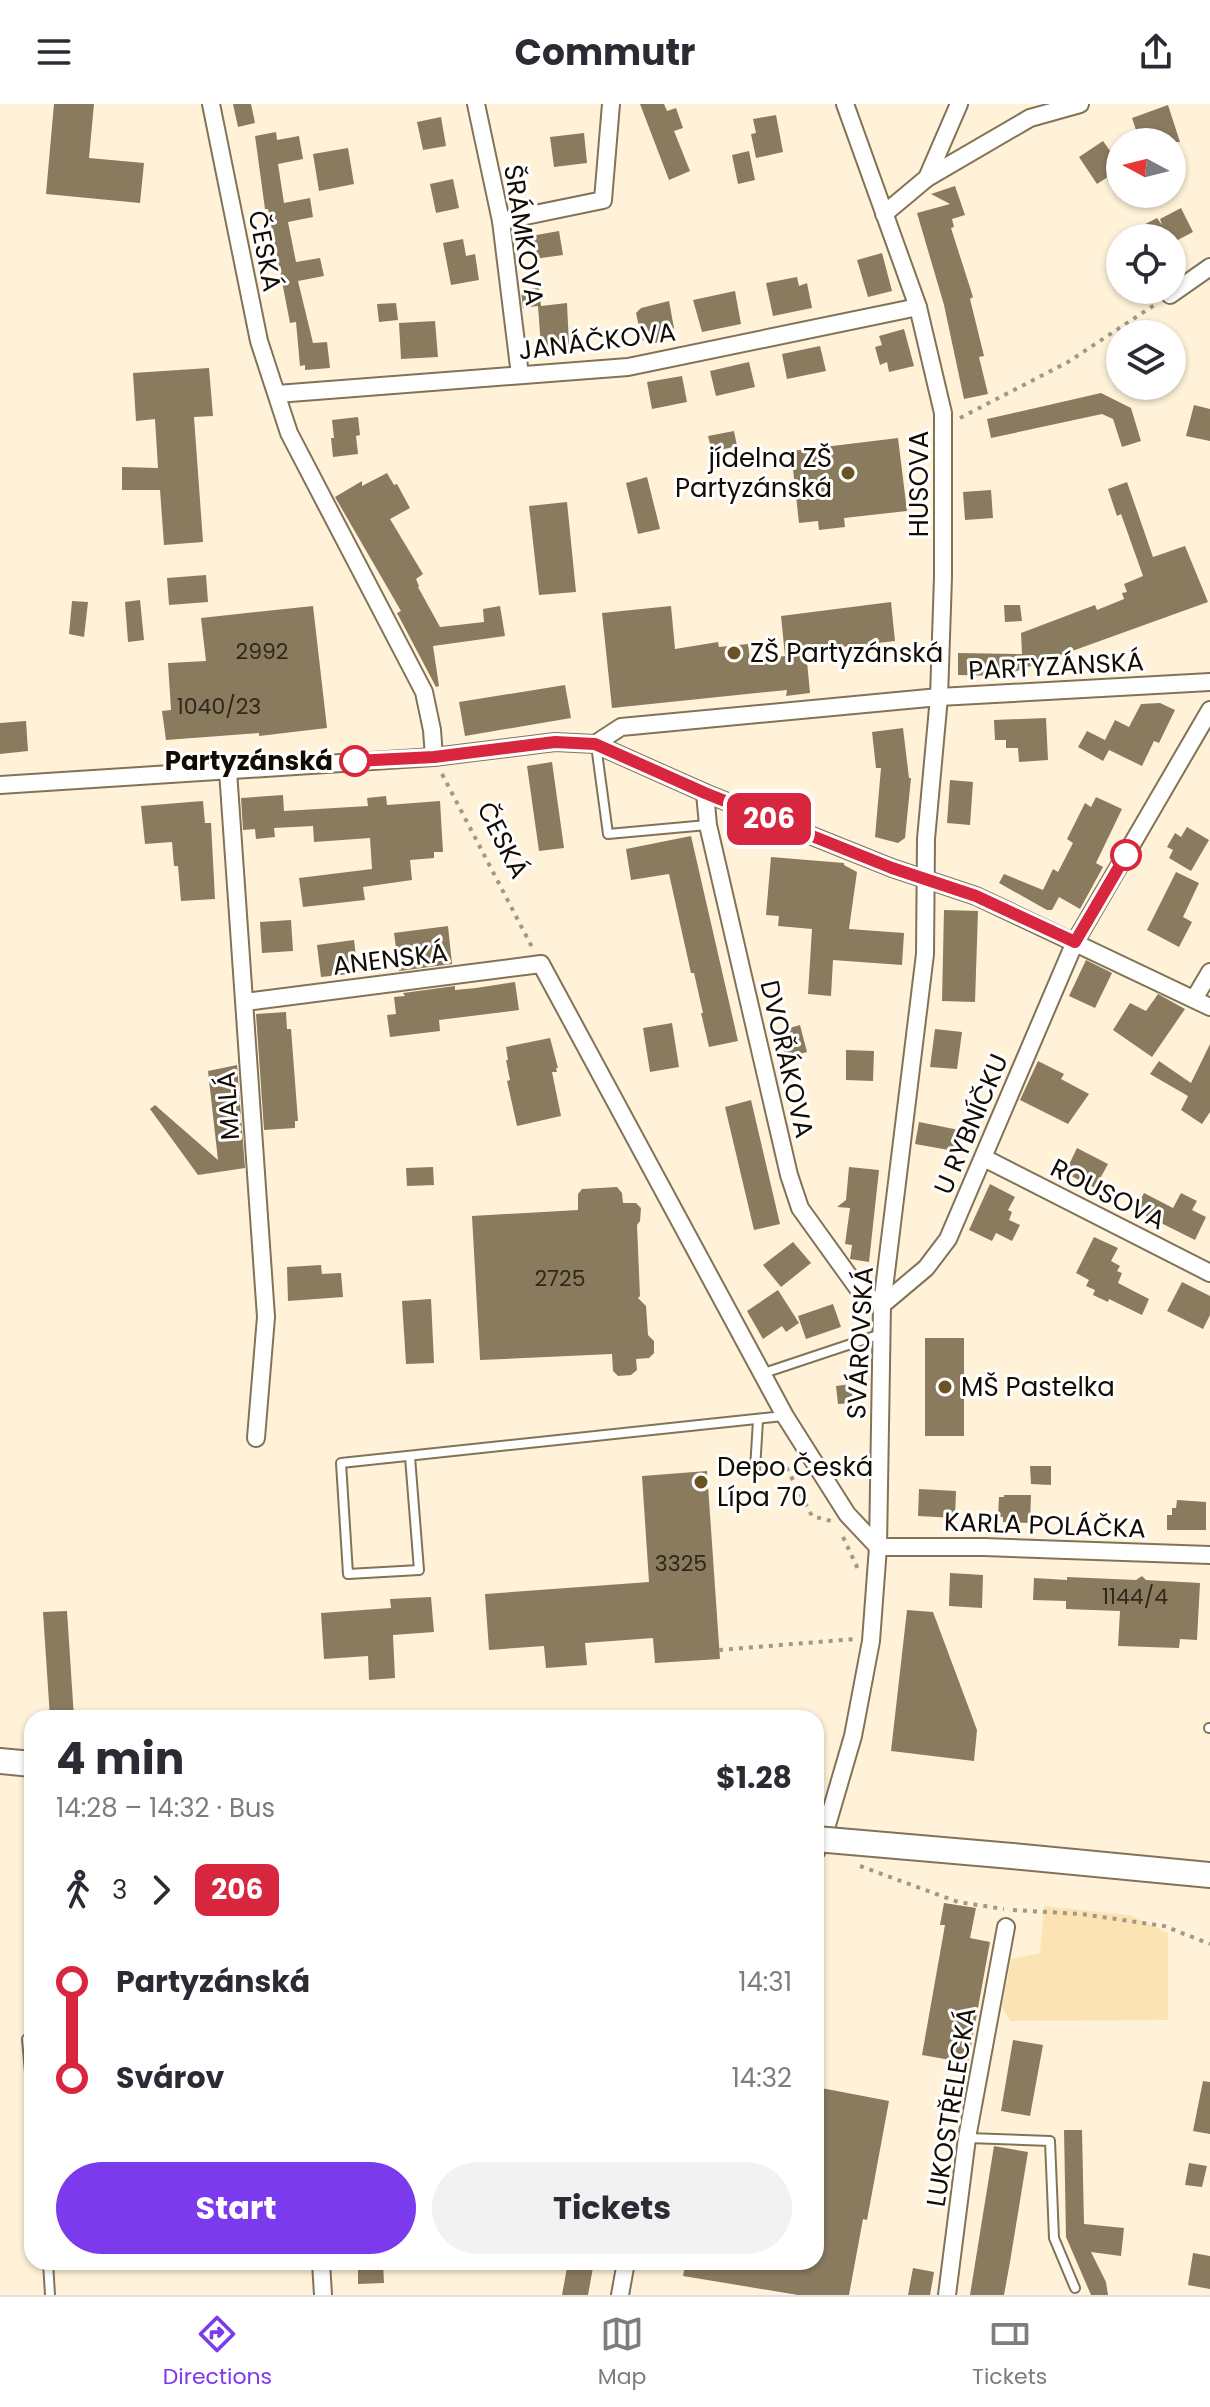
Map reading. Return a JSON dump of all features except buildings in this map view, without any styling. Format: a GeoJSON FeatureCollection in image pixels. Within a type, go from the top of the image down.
{"type":"FeatureCollection","features":[{"type":"Feature","properties":{"kind":"main road"},"geometry":{"type":"LineString","coordinates":[[0,1761],[24,1763]]}},
{"type":"Feature","properties":{"kind":"main road"},"geometry":{"type":"LineString","coordinates":[[824,1840],[1210,1875]]}},
{"type":"Feature","properties":{"kind":"street","name":"ČESKÁ"},"geometry":{"type":"LineString","coordinates":[[211,104],[259,341],[289,433],[424,692],[434,757]]}},
{"type":"Feature","properties":{"kind":"street","name":"ŠRÁMKOVA"},"geometry":{"type":"LineString","coordinates":[[476,104],[501,221],[520,375]]}},
{"type":"Feature","properties":{"kind":"street"},"geometry":{"type":"LineString","coordinates":[[501,221],[603,200],[611,104]]}},
{"type":"Feature","properties":{"kind":"street","name":"HUSOVA"},"geometry":{"type":"LineString","coordinates":[[845,104],[918,307],[943,413],[939,697],[926,839],[926,879]]}},
{"type":"Feature","properties":{"kind":"street"},"geometry":{"type":"LineString","coordinates":[[927,178],[959,104]]}},
{"type":"Feature","properties":{"kind":"street"},"geometry":{"type":"LineString","coordinates":[[884,214],[927,178],[1030,118],[1080,104]]}},
{"type":"Feature","properties":{"kind":"street"},"geometry":{"type":"LineString","coordinates":[[1186,284],[1210,267]]}},
{"type":"Feature","properties":{"kind":"street","name":"JANÁČKOVA"},"geometry":{"type":"LineString","coordinates":[[277,394],[628,367],[918,307]]}},
{"type":"Feature","properties":{"kind":"street","name":"PARTYZÁNSKÁ"},"geometry":{"type":"LineString","coordinates":[[0,785],[434,757],[555,742],[595,744],[621,727],[939,697],[1210,682]]}},
{"type":"Feature","properties":{"kind":"street","name":"U RYBNÍČKU"},"geometry":{"type":"LineString","coordinates":[[882,1305],[926,1268],[948,1239],[1075,942],[1210,710]]}},
{"type":"Feature","properties":{"kind":"street"},"geometry":{"type":"LineString","coordinates":[[595,744],[705,793],[892,868],[976,896],[1210,1007]]}},
{"type":"Feature","properties":{"kind":"street","name":"MALÁ"},"geometry":{"type":"LineString","coordinates":[[228,771],[266,1317],[256,1438]]}},
{"type":"Feature","properties":{"kind":"street","name":"DVOŘÁKOVA"},"geometry":{"type":"LineString","coordinates":[[705,793],[708,825],[789,1175],[800,1208],[859,1290],[882,1305]]}},
{"type":"Feature","properties":{"kind":"street","name":"SVÁROVSKÁ"},"geometry":{"type":"LineString","coordinates":[[824,1832],[853,1736],[871,1641],[878,1547],[882,1305],[925,954],[926,879]]}},
{"type":"Feature","properties":{"kind":"street"},"geometry":{"type":"LineString","coordinates":[[541,964],[785,1416],[847,1514],[878,1547]]}},
{"type":"Feature","properties":{"kind":"street","name":"ANENSKÁ"},"geometry":{"type":"LineString","coordinates":[[245,1002],[541,964]]}},
{"type":"Feature","properties":{"kind":"street"},"geometry":{"type":"LineString","coordinates":[[1194,999],[1210,972]]}},
{"type":"Feature","properties":{"kind":"street","name":"ROUSOVA"},"geometry":{"type":"LineString","coordinates":[[984,1158],[1210,1273]]}},
{"type":"Feature","properties":{"kind":"street","name":"KARLA POLÁČKA"},"geometry":{"type":"LineString","coordinates":[[878,1547],[984,1547],[1210,1555]]}},
{"type":"Feature","properties":{"kind":"street","name":"LUKOSTŘELECKÁ"},"geometry":{"type":"LineString","coordinates":[[947,2295],[967,2138],[1006,1927]]}},
{"type":"Feature","properties":{"kind":"street"},"geometry":{"type":"LineString","coordinates":[[321,2270],[323,2295]]}},
{"type":"Feature","properties":{"kind":"street"},"geometry":{"type":"LineString","coordinates":[[620,2295],[625,2270]]}},
{"type":"Feature","properties":{"kind":"lane"},"geometry":{"type":"LineString","coordinates":[[595,744],[608,834],[708,825]]}},
{"type":"Feature","properties":{"kind":"lane"},"geometry":{"type":"LineString","coordinates":[[761,1374],[881,1334]]}},
{"type":"Feature","properties":{"kind":"lane"},"geometry":{"type":"LineString","coordinates":[[410,1457],[419,1570],[348,1574],[341,1463],[785,1416]]}},
{"type":"Feature","properties":{"kind":"lane"},"geometry":{"type":"LineString","coordinates":[[755,1470],[758,1420]]}},
{"type":"Feature","properties":{"kind":"lane"},"geometry":{"type":"LineString","coordinates":[[967,2138],[1050,2141],[1054,2238],[1075,2288]]}},
{"type":"Feature","properties":{"kind":"lane"},"geometry":{"type":"LineString","coordinates":[[48,2270],[50,2295]]}},
{"type":"Feature","properties":{"kind":"path"},"geometry":{"type":"LineString","coordinates":[[943,425],[1068,362],[1156,304]]}},
{"type":"Feature","properties":{"kind":"path","name":"ČESKÁ"},"geometry":{"type":"LineString","coordinates":[[434,757],[541,964]]}},
{"type":"Feature","properties":{"kind":"path"},"geometry":{"type":"LineString","coordinates":[[767,1465],[785,1465],[812,1516],[836,1522]]}},
{"type":"Feature","properties":{"kind":"path"},"geometry":{"type":"LineString","coordinates":[[842,1535],[860,1573]]}},
{"type":"Feature","properties":{"kind":"path"},"geometry":{"type":"LineString","coordinates":[[719,1650],[855,1639]]}},
{"type":"Feature","properties":{"kind":"path"},"geometry":{"type":"LineString","coordinates":[[856,1865],[958,1902],[1164,1926],[1210,1944]]}},
{"type":"Feature","properties":{"kind":"shaded area"},"geometry":{"type":"Polygon","coordinates":[[[1044,1906],[1129,1915],[1168,1933],[1168,2020],[1010,2021],[1002,2007],[1011,1959],[1040,1953],[1044,1906]]]}},
{"type":"Feature","properties":{"kind":"bus line","name":"206"},"geometry":{"type":"LineString","coordinates":[[355,761],[434,757],[555,742],[595,744],[705,793],[892,868],[976,896],[1075,942],[1126,855]]}},
{"type":"Feature","properties":{"kind":"place","name":"jídelna ZŠ Partyzánská"},"geometry":{"type":"Point","coordinates":[848,473]}},
{"type":"Feature","properties":{"kind":"place","name":"ZŠ Partyzánská"},"geometry":{"type":"Point","coordinates":[734,653]}},
{"type":"Feature","properties":{"kind":"place","name":"Partyzánská"},"geometry":{"type":"Point","coordinates":[355,761]}},
{"type":"Feature","properties":{"kind":"place","name":"MŠ Pastelka"},"geometry":{"type":"Point","coordinates":[945,1387]}},
{"type":"Feature","properties":{"kind":"place","name":"Depo Česká Lípa 70"},"geometry":{"type":"Point","coordinates":[701,1482]}}]}
